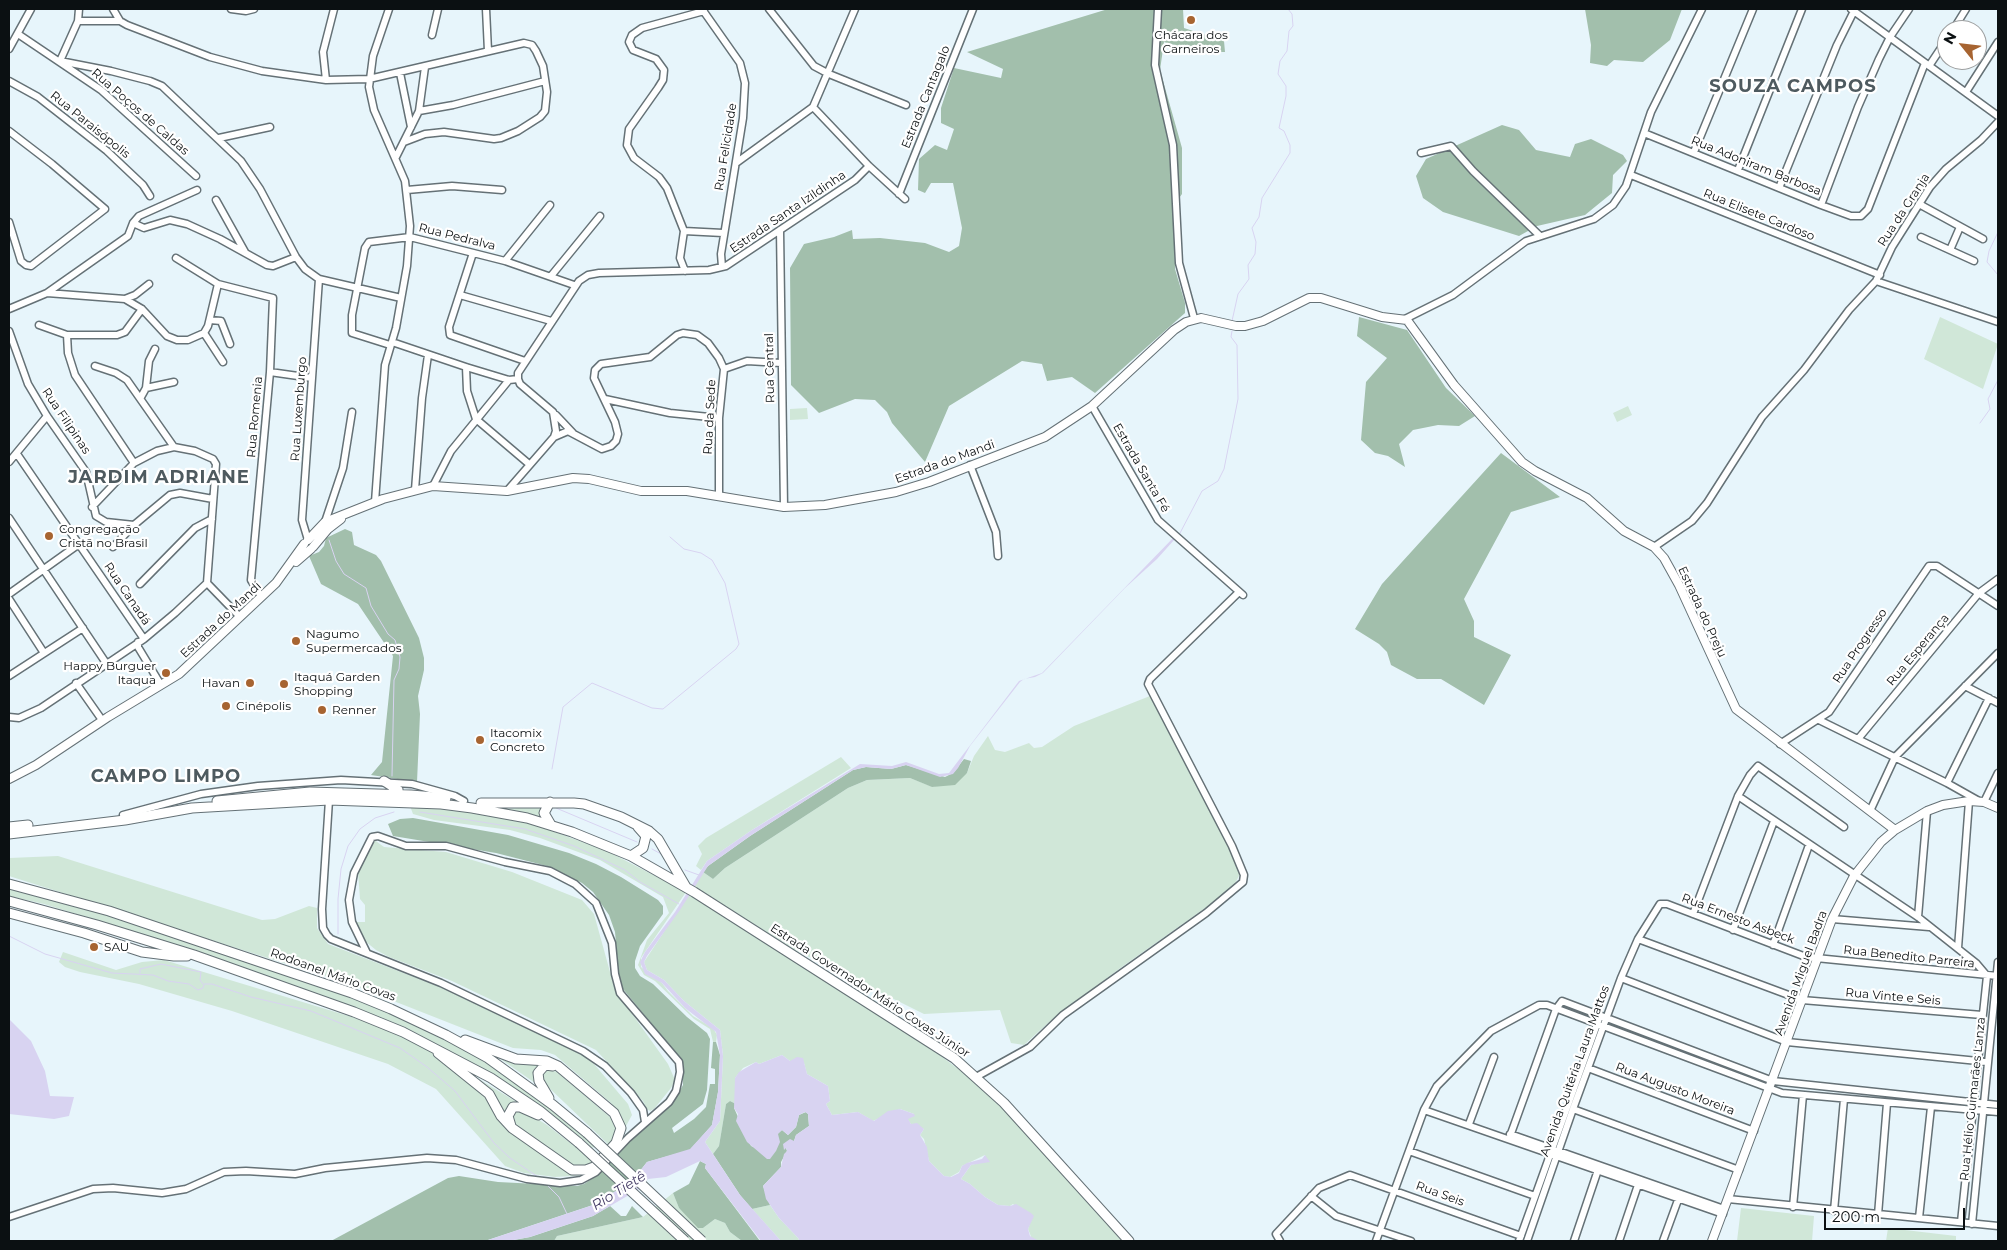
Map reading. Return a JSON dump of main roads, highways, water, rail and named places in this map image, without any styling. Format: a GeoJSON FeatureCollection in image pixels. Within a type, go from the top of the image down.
{"type":"FeatureCollection","features":[{"type":"Feature","properties":{"kind":"highway"},"geometry":{"type":"LineString","coordinates":[[384,781],[397,787],[398,794],[395,798],[385,801]]}},
{"type":"Feature","properties":{"kind":"highway","name":"Estrada Governador Mário Covas Júnior"},"geometry":{"type":"LineString","coordinates":[[9,827],[123,815],[192,804],[295,793],[398,794],[488,805],[550,802],[584,804],[649,830],[658,839],[689,889]]}},
{"type":"Feature","properties":{"kind":"highway","name":"Estrada Governador Mário Covas Júnior"},"geometry":{"type":"LineString","coordinates":[[9,834],[125,820],[192,808],[329,800],[385,801],[472,808],[551,825],[631,856],[689,889],[934,1045],[976,1076],[1004,1103],[1130,1241]]}},
{"type":"Feature","properties":{"kind":"highway"},"geometry":{"type":"LineString","coordinates":[[550,802],[544,813],[551,825]]}},
{"type":"Feature","properties":{"kind":"highway"},"geometry":{"type":"LineString","coordinates":[[631,856],[643,848],[646,836],[633,823]]}},
{"type":"Feature","properties":{"kind":"highway","name":"Rodoanel Mário Covas"},"geometry":{"type":"LineString","coordinates":[[9,884],[109,910],[352,993],[446,1035],[488,1058],[554,1105],[587,1133],[702,1241]]}},
{"type":"Feature","properties":{"kind":"highway"},"geometry":{"type":"LineString","coordinates":[[9,901],[97,924],[194,955],[354,1012],[429,1045],[491,1078],[554,1122],[684,1241]]}},
{"type":"Feature","properties":{"kind":"highway"},"geometry":{"type":"LineString","coordinates":[[9,913],[69,928],[142,952],[174,956],[194,955]]}},
{"type":"Feature","properties":{"kind":"highway"},"geometry":{"type":"LineString","coordinates":[[429,1045],[489,1094],[501,1116],[512,1128],[566,1167],[577,1171],[594,1167],[616,1143],[621,1128],[614,1113],[562,1070],[547,1061],[516,1059],[446,1035]]}},
{"type":"Feature","properties":{"kind":"highway"},"geometry":{"type":"LineString","coordinates":[[554,1105],[541,1086],[538,1074],[545,1065],[562,1070]]}},
{"type":"Feature","properties":{"kind":"highway"},"geometry":{"type":"LineString","coordinates":[[512,1128],[508,1116],[511,1109],[516,1106],[554,1122]]}},
{"type":"Feature","properties":{"kind":"main road","name":"Estrada do Mandi"},"geometry":{"type":"LineString","coordinates":[[309,545],[325,522],[375,502],[433,486],[507,491],[580,478],[641,491],[678,491],[719,495],[784,507],[825,504],[896,492],[929,482],[1032,443],[1092,406],[1174,330],[1194,318],[1210,319],[1236,326],[1247,326],[1314,297],[1382,317],[1405,319]]}},
{"type":"Feature","properties":{"kind":"main road","name":"Estrada do Preju"},"geometry":{"type":"LineString","coordinates":[[1405,319],[1454,385],[1522,462],[1535,471],[1587,498],[1624,531],[1654,547],[1664,558],[1679,585],[1736,709],[1895,830]]}},
{"type":"Feature","properties":{"kind":"main road","name":"Estrada do Mandi"},"geometry":{"type":"LineString","coordinates":[[9,779],[54,754],[102,720],[179,674],[240,617],[309,545],[355,509]]}},
{"type":"Feature","properties":{"kind":"main road","name":"Avenida Miguel Badra"},"geometry":{"type":"LineString","coordinates":[[1712,1241],[1832,919],[1854,876],[1869,856],[1895,830],[1927,811],[1943,805],[1969,801],[1982,802],[1998,808]]}},
{"type":"Feature","properties":{"kind":"water"},"geometry":{"type":"Polygon","coordinates":[[[1174,537],[1175,539],[1157,559],[1125,588],[1043,673],[1026,679],[1042,673],[1174,537]]]}},
{"type":"Feature","properties":{"kind":"water","name":"Rio Tietê"},"geometry":{"type":"Polygon","coordinates":[[[1023,679],[970,746],[953,774],[940,777],[906,765],[891,769],[866,767],[853,770],[750,836],[708,866],[644,962],[647,970],[664,980],[684,1001],[720,1030],[723,1056],[720,1121],[705,1142],[740,1195],[781,1241],[761,1241],[705,1168],[706,1164],[700,1161],[666,1177],[648,1179],[641,1188],[593,1216],[530,1237],[508,1241],[485,1241],[593,1205],[632,1181],[647,1162],[690,1149],[712,1125],[718,1092],[720,1055],[716,1032],[685,1008],[662,983],[645,974],[640,962],[645,952],[675,912],[707,861],[752,830],[860,764],[892,766],[906,762],[939,774],[949,773],[1019,681],[1023,679]]]}},
{"type":"Feature","properties":{"kind":"water"},"geometry":{"type":"Polygon","coordinates":[[[9,1019],[31,1041],[45,1071],[50,1096],[74,1097],[69,1116],[54,1119],[9,1114],[9,1019]]]}},
{"type":"Feature","properties":{"kind":"water"},"geometry":{"type":"Polygon","coordinates":[[[782,1055],[790,1061],[797,1057],[803,1058],[807,1074],[828,1086],[830,1101],[826,1104],[832,1115],[858,1112],[874,1121],[888,1111],[900,1109],[914,1114],[915,1116],[908,1119],[911,1124],[917,1123],[924,1129],[920,1135],[927,1147],[929,1161],[944,1176],[951,1177],[959,1173],[962,1166],[982,1159],[985,1155],[990,1162],[971,1165],[961,1179],[998,1205],[1010,1206],[1016,1204],[1031,1213],[1034,1216],[1028,1229],[1030,1236],[1039,1241],[798,1241],[799,1239],[779,1218],[766,1199],[763,1186],[781,1167],[784,1154],[787,1151],[786,1148],[784,1150],[783,1144],[790,1139],[794,1141],[796,1135],[809,1126],[808,1114],[805,1112],[799,1115],[796,1127],[788,1135],[782,1130],[778,1134],[780,1142],[770,1159],[767,1159],[747,1142],[736,1121],[738,1114],[734,1108],[735,1078],[739,1072],[756,1062],[759,1064],[782,1055]]]}},
{"type":"Feature","properties":{"kind":"waterway"},"geometry":{"type":"LineString","coordinates":[[1232,321],[1238,294],[1249,279],[1248,265],[1255,254],[1256,242],[1252,228],[1259,217],[1262,198],[1290,153],[1290,145],[1284,131],[1279,128],[1286,96],[1286,86],[1278,74],[1280,61],[1287,51],[1289,31],[1293,26],[1292,14],[1288,9]]}},
{"type":"Feature","properties":{"kind":"waterway"},"geometry":{"type":"LineString","coordinates":[[1998,232],[1989,251],[1987,262],[1998,275]]}},
{"type":"Feature","properties":{"kind":"waterway"},"geometry":{"type":"LineString","coordinates":[[1179,535],[1202,491],[1218,481],[1224,469],[1238,399],[1237,345],[1231,337],[1232,331]]}},
{"type":"Feature","properties":{"kind":"waterway"},"geometry":{"type":"LineString","coordinates":[[1980,423],[1990,409],[1988,399],[1998,380]]}},
{"type":"Feature","properties":{"kind":"waterway"},"geometry":{"type":"LineString","coordinates":[[552,769],[563,707],[592,683],[652,708],[663,709],[736,649],[739,644],[725,583],[712,560],[701,553],[684,549],[670,537]]}},
{"type":"Feature","properties":{"kind":"waterway"},"geometry":{"type":"LineString","coordinates":[[329,540],[336,561],[344,574],[366,588],[371,606],[388,634],[395,640],[400,657],[399,669],[394,680],[392,776]]}},
{"type":"Feature","properties":{"kind":"waterway"},"geometry":{"type":"LineString","coordinates":[[556,808],[637,842]]}},
{"type":"Feature","properties":{"kind":"waterway"},"geometry":{"type":"LineString","coordinates":[[338,934],[338,899],[341,869],[348,846],[360,829],[375,818],[394,812]]}},
{"type":"Feature","properties":{"kind":"waterway"},"geometry":{"type":"LineString","coordinates":[[420,812],[525,829],[574,846],[625,870],[640,882],[679,904]]}},
{"type":"Feature","properties":{"kind":"waterway"},"geometry":{"type":"LineString","coordinates":[[652,849],[661,854]]}},
{"type":"Feature","properties":{"kind":"waterway"},"geometry":{"type":"LineString","coordinates":[[685,870],[699,875]]}},
{"type":"Feature","properties":{"kind":"waterway"},"geometry":{"type":"LineString","coordinates":[[9,936],[45,954],[112,973],[153,975],[168,981],[189,984],[198,990],[203,988],[204,984],[212,984],[251,997],[311,1011],[400,1048],[427,1067],[455,1091],[494,1143],[510,1158],[538,1177]]}},
{"type":"Feature","properties":{"kind":"waterway"},"geometry":{"type":"LineString","coordinates":[[140,973],[140,969],[161,964],[201,972],[200,980],[203,984]]}},
{"type":"Feature","properties":{"kind":"waterway"},"geometry":{"type":"LineString","coordinates":[[547,1185],[559,1197],[567,1214]]}},
{"type":"Feature","properties":{"kind":"place","name":"Chácara dos Carneiros"},"geometry":{"type":"Point","coordinates":[1191,20]}},
{"type":"Feature","properties":{"kind":"place","name":"Congregação Cristã no Brasil"},"geometry":{"type":"Point","coordinates":[49,536]}},
{"type":"Feature","properties":{"kind":"place","name":"Nagumo Supermercados"},"geometry":{"type":"Point","coordinates":[296,641]}},
{"type":"Feature","properties":{"kind":"place","name":"Happy Burguer Itaqua"},"geometry":{"type":"Point","coordinates":[166,673]}},
{"type":"Feature","properties":{"kind":"place","name":"Havan"},"geometry":{"type":"Point","coordinates":[250,683]}},
{"type":"Feature","properties":{"kind":"place","name":"Itaquá Garden Shopping"},"geometry":{"type":"Point","coordinates":[284,684]}},
{"type":"Feature","properties":{"kind":"place","name":"Cinépolis"},"geometry":{"type":"Point","coordinates":[226,706]}},
{"type":"Feature","properties":{"kind":"place","name":"Renner"},"geometry":{"type":"Point","coordinates":[322,710]}},
{"type":"Feature","properties":{"kind":"place","name":"Itacomix Concreto"},"geometry":{"type":"Point","coordinates":[480,740]}},
{"type":"Feature","properties":{"kind":"place","name":"SAU"},"geometry":{"type":"Point","coordinates":[94,947]}},
{"type":"Feature","properties":{"kind":"district","name":"SOUZA CAMPOS"},"geometry":{"type":"Point","coordinates":[1793,87]}},
{"type":"Feature","properties":{"kind":"district","name":"JARDIM ADRIANE"},"geometry":{"type":"Point","coordinates":[159,478]}},
{"type":"Feature","properties":{"kind":"district","name":"CAMPO LIMPO"},"geometry":{"type":"Point","coordinates":[166,777]}}]}
